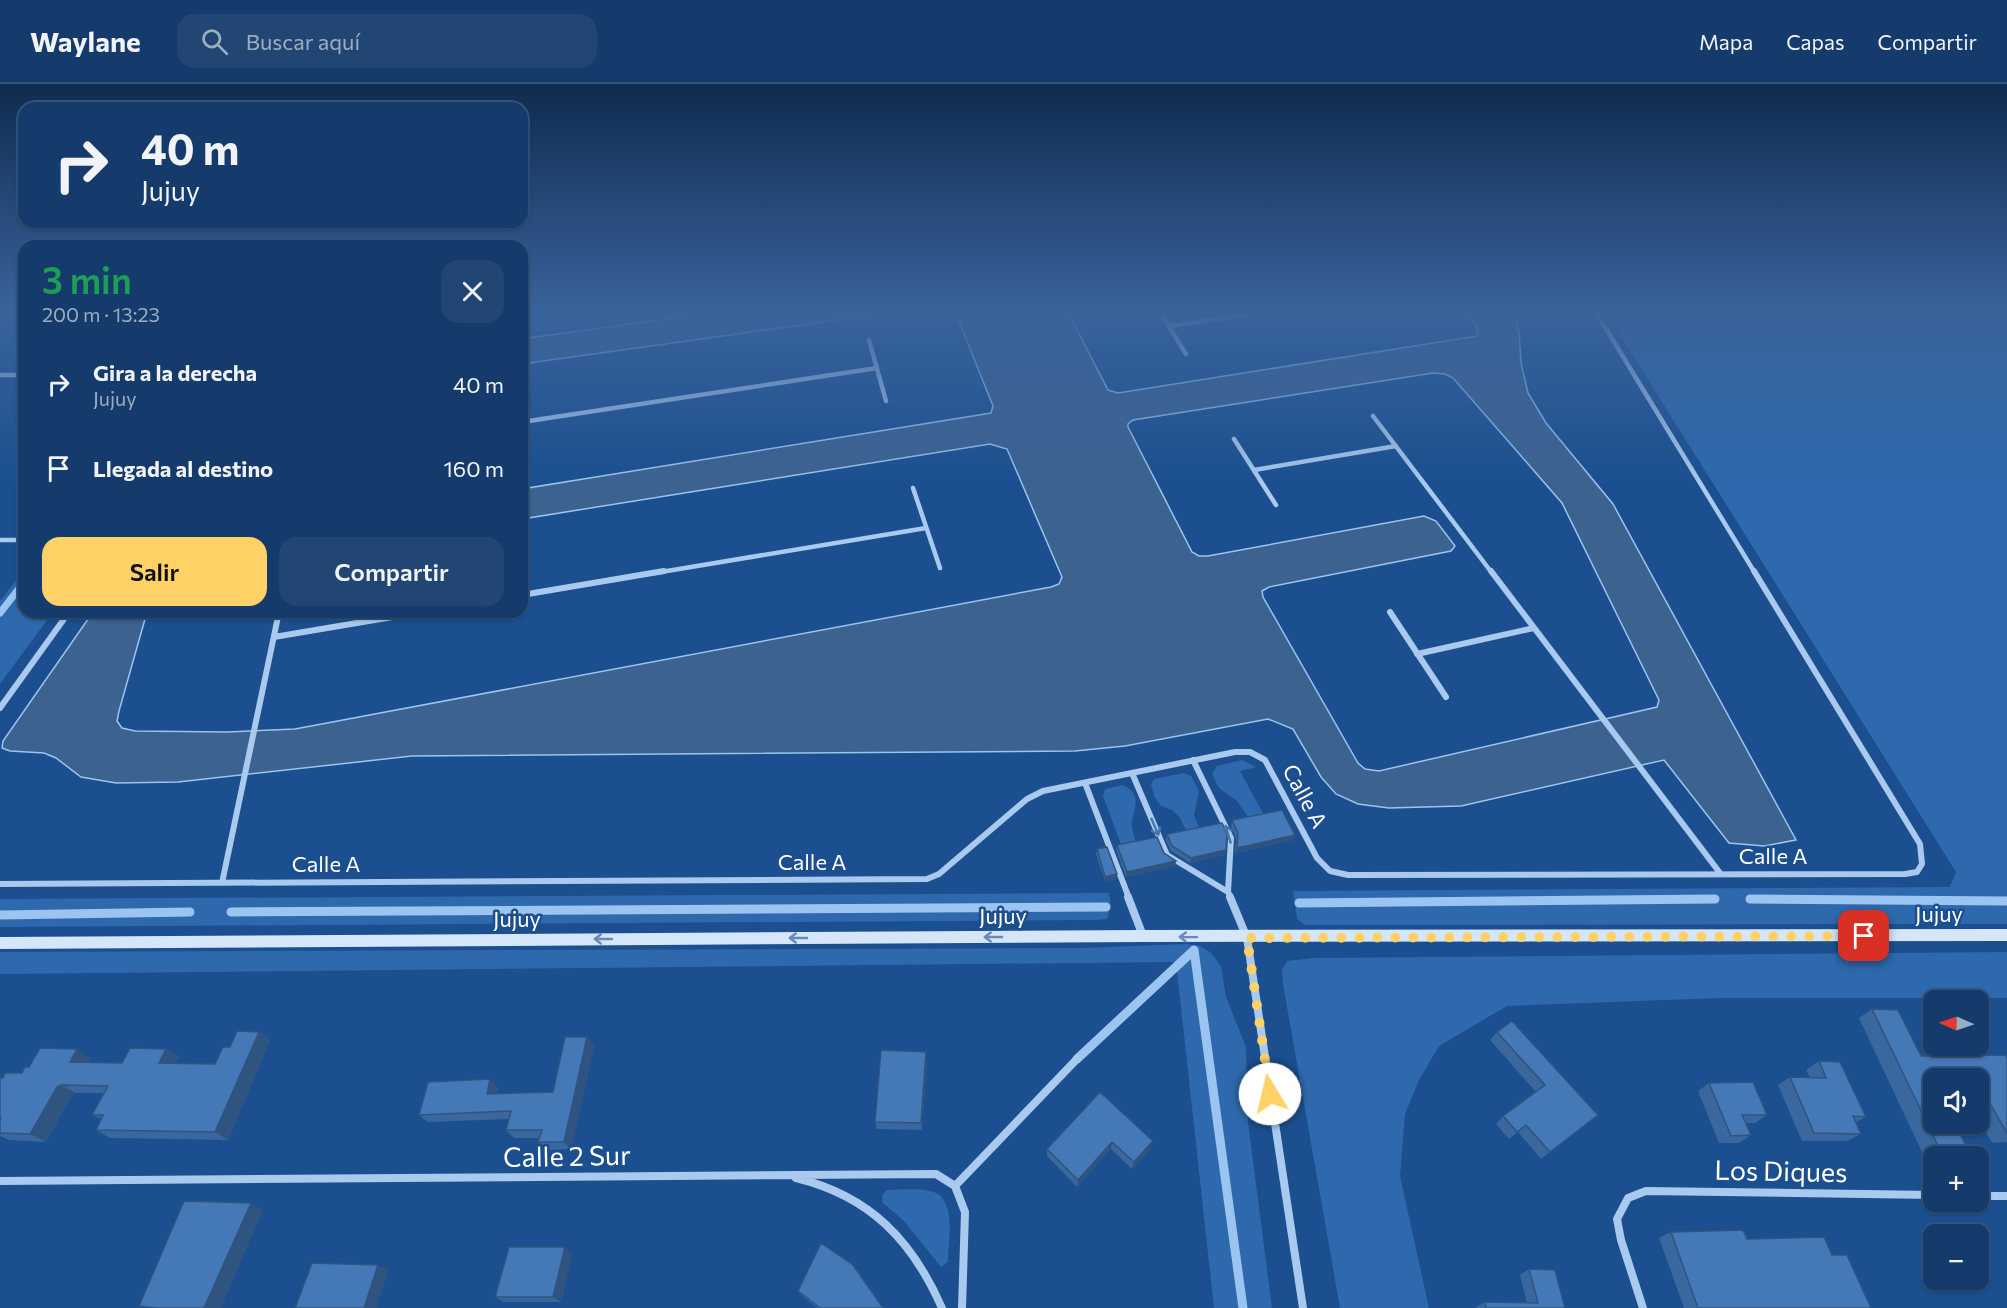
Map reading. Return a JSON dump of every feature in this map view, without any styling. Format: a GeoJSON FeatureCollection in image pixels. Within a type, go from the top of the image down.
{"type":"FeatureCollection","features":[{"type":"Feature","properties":{"kind":"street"},"geometry":{"type":"LineString","coordinates":[[528,421],[856,371]]}},
{"type":"Feature","properties":{"kind":"street"},"geometry":{"type":"LineString","coordinates":[[878,371],[886,401]]}},
{"type":"Feature","properties":{"kind":"street","name":"Calle A"},"geometry":{"type":"LineString","coordinates":[[0,884],[927,879],[939,874],[1027,800],[1043,791],[1234,752],[1250,752],[1265,760],[1317,858],[1330,871],[1348,874],[1905,874],[1917,872],[1922,864],[1923,855],[1920,844],[1632,371]]}},
{"type":"Feature","properties":{"kind":"street"},"geometry":{"type":"LineString","coordinates":[[0,375],[18,375]]}},
{"type":"Feature","properties":{"kind":"street"},"geometry":{"type":"LineString","coordinates":[[1373,416],[1720,873]]}},
{"type":"Feature","properties":{"kind":"street"},"geometry":{"type":"LineString","coordinates":[[1234,439],[1276,505]]}},
{"type":"Feature","properties":{"kind":"street"},"geometry":{"type":"LineString","coordinates":[[1254,470],[1396,446]]}},
{"type":"Feature","properties":{"kind":"street"},"geometry":{"type":"LineString","coordinates":[[913,488],[940,568]]}},
{"type":"Feature","properties":{"kind":"street"},"geometry":{"type":"LineString","coordinates":[[528,594],[926,528]]}},
{"type":"Feature","properties":{"kind":"street"},"geometry":{"type":"LineString","coordinates":[[0,540],[18,540]]}},
{"type":"Feature","properties":{"kind":"street"},"geometry":{"type":"LineString","coordinates":[[1390,612],[1446,697]]}},
{"type":"Feature","properties":{"kind":"street"},"geometry":{"type":"LineString","coordinates":[[0,708],[65,618]]}},
{"type":"Feature","properties":{"kind":"street"},"geometry":{"type":"LineString","coordinates":[[222,883],[278,618]]}},
{"type":"Feature","properties":{"kind":"street"},"geometry":{"type":"LineString","coordinates":[[274,637],[386,618]]}},
{"type":"Feature","properties":{"kind":"street"},"geometry":{"type":"LineString","coordinates":[[1417,654],[1534,628]]}},
{"type":"Feature","properties":{"kind":"street"},"geometry":{"type":"LineString","coordinates":[[1193,760],[1231,838],[1228,892],[1247,938],[1303,1308]]}},
{"type":"Feature","properties":{"kind":"street"},"geometry":{"type":"LineString","coordinates":[[1132,773],[1167,855],[1228,892]]}},
{"type":"Feature","properties":{"kind":"street"},"geometry":{"type":"LineString","coordinates":[[1085,783],[1143,936]]}},
{"type":"Feature","properties":{"kind":"street","name":"Jujuy"},"geometry":{"type":"LineString","coordinates":[[0,943],[1143,936],[1247,938],[2007,935]]}},
{"type":"Feature","properties":{"kind":"street"},"geometry":{"type":"LineString","coordinates":[[963,1308],[965,1212],[955,1186],[1077,1059]]}},
{"type":"Feature","properties":{"kind":"street","name":"Calle 2 Sur"},"geometry":{"type":"LineString","coordinates":[[0,1181],[936,1174],[955,1186]]}},
{"type":"Feature","properties":{"kind":"street"},"geometry":{"type":"LineString","coordinates":[[787,1176],[830,1187],[869,1208],[903,1240],[931,1281],[942,1308]]}},
{"type":"Feature","properties":{"kind":"street","name":"Los Diques"},"geometry":{"type":"LineString","coordinates":[[1643,1308],[1621,1240],[1617,1219],[1629,1198],[1646,1191],[1923,1195]]}},
{"type":"Feature","properties":{"kind":"street"},"geometry":{"type":"LineString","coordinates":[[1989,1196],[2007,1196]]}},
{"type":"Feature","properties":{"kind":"shaded area"},"geometry":{"type":"Polygon","coordinates":[[[979,371],[1098,371],[1108,390],[1118,393],[1256,371],[1523,371],[1528,393],[1546,423],[1613,504],[1796,840],[1764,846],[1729,843],[1664,760],[1461,806],[1389,808],[1358,804],[1336,794],[1321,777],[1293,729],[1268,719],[1125,746],[1075,751],[412,756],[178,782],[116,783],[81,777],[56,758],[44,753],[10,751],[2,748],[3,741],[89,618],[145,618],[119,711],[117,721],[122,728],[135,731],[227,732],[295,729],[1051,587],[1059,584],[1062,577],[1007,449],[990,444],[528,518],[528,488],[991,413],[993,406],[979,371]],[[1433,373],[1133,420],[1128,424],[1192,552],[1199,556],[1424,516],[1436,521],[1455,546],[1451,551],[1269,587],[1262,591],[1263,597],[1358,763],[1365,769],[1379,771],[1657,707],[1659,700],[1562,503],[1453,378],[1445,374],[1433,373]]]}},
{"type":"Feature","properties":{"kind":"shaded area"},"geometry":{"type":"Polygon","coordinates":[[[1643,371],[2007,371],[2007,924],[1305,925],[1297,919],[1293,891],[1950,887],[1956,872],[1643,371]]]}},
{"type":"Feature","properties":{"kind":"shaded area"},"geometry":{"type":"Polygon","coordinates":[[[18,578],[18,618],[49,618],[0,684],[0,601],[18,578]]]}},
{"type":"Feature","properties":{"kind":"shaded area"},"geometry":{"type":"Polygon","coordinates":[[[1242,760],[1256,767],[1240,771],[1265,817],[1250,820],[1237,801],[1219,788],[1212,774],[1217,766],[1242,760]]]}},
{"type":"Feature","properties":{"kind":"shaded area"},"geometry":{"type":"Polygon","coordinates":[[[1184,773],[1191,776],[1199,791],[1194,815],[1200,830],[1187,833],[1180,818],[1172,810],[1161,806],[1154,796],[1151,784],[1154,779],[1184,773]]]}},
{"type":"Feature","properties":{"kind":"shaded area"},"geometry":{"type":"Polygon","coordinates":[[[1122,785],[1129,788],[1135,797],[1132,827],[1137,844],[1122,847],[1103,796],[1105,789],[1122,785]]]}},
{"type":"Feature","properties":{"kind":"shaded area"},"geometry":{"type":"Polygon","coordinates":[[[1109,893],[1111,905],[1107,919],[1095,920],[0,927],[0,899],[1109,893]]]}},
{"type":"Feature","properties":{"kind":"shaded area"},"geometry":{"type":"Polygon","coordinates":[[[1187,944],[1200,946],[1210,952],[1221,966],[1226,997],[1246,1047],[1248,1122],[1272,1308],[1214,1308],[1176,962],[0,974],[0,952],[1081,948],[1187,944]]]}},
{"type":"Feature","properties":{"kind":"shaded area"},"geometry":{"type":"Polygon","coordinates":[[[2007,952],[2007,998],[1989,998],[1989,990],[1923,990],[1923,998],[1720,998],[1507,1006],[1439,1046],[1419,1080],[1405,1114],[1400,1176],[1429,1308],[1340,1308],[1283,984],[1282,970],[1287,961],[1314,958],[2007,952]]]}},
{"type":"Feature","properties":{"kind":"shaded area"},"geometry":{"type":"Polygon","coordinates":[[[887,1190],[930,1191],[945,1201],[950,1221],[948,1262],[941,1267],[904,1221],[882,1202],[883,1194],[887,1190]]]}},
{"type":"Feature","properties":{"kind":"building"},"geometry":{"type":"Polygon","coordinates":[[[1282,810],[1295,835],[1237,848],[1238,833],[1232,820],[1282,810]]]}},
{"type":"Feature","properties":{"kind":"building"},"geometry":{"type":"Polygon","coordinates":[[[1222,823],[1227,834],[1226,850],[1191,858],[1172,846],[1167,834],[1222,823]]]}},
{"type":"Feature","properties":{"kind":"building"},"geometry":{"type":"Polygon","coordinates":[[[1157,837],[1164,853],[1176,861],[1127,872],[1117,845],[1157,837]]]}},
{"type":"Feature","properties":{"kind":"building"},"geometry":{"type":"Polygon","coordinates":[[[1107,847],[1117,874],[1105,877],[1097,849],[1107,847]]]}},
{"type":"Feature","properties":{"kind":"building"},"geometry":{"type":"Polygon","coordinates":[[[1872,1009],[1898,1010],[1921,1056],[2005,1055],[2007,1057],[2007,1133],[1989,1102],[1989,1068],[1923,1068],[1923,1115],[1872,1009]]]}},
{"type":"Feature","properties":{"kind":"building"},"geometry":{"type":"Polygon","coordinates":[[[1512,1021],[1598,1115],[1550,1152],[1526,1125],[1517,1132],[1503,1116],[1545,1085],[1497,1032],[1512,1021]]]}},
{"type":"Feature","properties":{"kind":"building"},"geometry":{"type":"Polygon","coordinates":[[[237,1031],[259,1032],[215,1132],[96,1130],[103,1115],[92,1115],[108,1086],[61,1085],[57,1087],[30,1134],[0,1133],[0,1078],[3,1078],[5,1073],[22,1073],[25,1067],[29,1067],[40,1048],[77,1049],[70,1062],[122,1063],[130,1048],[166,1049],[159,1063],[215,1064],[223,1047],[230,1047],[237,1031]]]}},
{"type":"Feature","properties":{"kind":"building"},"geometry":{"type":"Polygon","coordinates":[[[565,1037],[587,1037],[564,1142],[538,1142],[542,1130],[506,1130],[511,1111],[419,1115],[428,1082],[490,1079],[487,1094],[553,1092],[565,1037]]]}},
{"type":"Feature","properties":{"kind":"building"},"geometry":{"type":"Polygon","coordinates":[[[881,1050],[926,1052],[921,1123],[875,1122],[881,1050]]]}},
{"type":"Feature","properties":{"kind":"building"},"geometry":{"type":"Polygon","coordinates":[[[1819,1061],[1840,1062],[1866,1117],[1853,1116],[1861,1134],[1814,1133],[1790,1077],[1826,1078],[1819,1061]]]}},
{"type":"Feature","properties":{"kind":"building"},"geometry":{"type":"Polygon","coordinates":[[[1753,1082],[1767,1115],[1742,1115],[1751,1135],[1731,1136],[1709,1083],[1753,1082]]]}},
{"type":"Feature","properties":{"kind":"building"},"geometry":{"type":"Polygon","coordinates":[[[1100,1092],[1153,1141],[1134,1162],[1112,1142],[1078,1180],[1047,1149],[1100,1092]]]}},
{"type":"Feature","properties":{"kind":"building"},"geometry":{"type":"Polygon","coordinates":[[[1932,1134],[1960,1134],[1966,1146],[1938,1146],[1932,1134]]]}},
{"type":"Feature","properties":{"kind":"building"},"geometry":{"type":"Polygon","coordinates":[[[184,1201],[251,1203],[204,1308],[139,1306],[184,1201]]]}},
{"type":"Feature","properties":{"kind":"building"},"geometry":{"type":"Polygon","coordinates":[[[1743,1230],[1747,1239],[1824,1237],[1832,1255],[1847,1255],[1871,1308],[1698,1308],[1671,1232],[1743,1230]]]}},
{"type":"Feature","properties":{"kind":"building"},"geometry":{"type":"Polygon","coordinates":[[[821,1243],[853,1265],[883,1308],[820,1308],[798,1291],[821,1243]]]}},
{"type":"Feature","properties":{"kind":"building"},"geometry":{"type":"Polygon","coordinates":[[[509,1247],[565,1247],[553,1297],[495,1297],[509,1247]]]}},
{"type":"Feature","properties":{"kind":"building"},"geometry":{"type":"Polygon","coordinates":[[[312,1263],[378,1265],[364,1308],[295,1308],[312,1263]]]}},
{"type":"Feature","properties":{"kind":"building"},"geometry":{"type":"Polygon","coordinates":[[[1529,1269],[1555,1270],[1565,1308],[1486,1308],[1485,1302],[1538,1303],[1529,1269]]]}},
{"type":"Feature","properties":{"kind":"waterway"},"geometry":{"type":"LineString","coordinates":[[0,613],[18,590]]}},
{"type":"Feature","properties":{"kind":"waterway"},"geometry":{"type":"LineString","coordinates":[[1299,903],[1715,899]]}},
{"type":"Feature","properties":{"kind":"waterway"},"geometry":{"type":"LineString","coordinates":[[1750,899],[2007,901]]}},
{"type":"Feature","properties":{"kind":"waterway"},"geometry":{"type":"LineString","coordinates":[[231,912],[1106,907]]}},
{"type":"Feature","properties":{"kind":"waterway"},"geometry":{"type":"LineString","coordinates":[[0,915],[190,912]]}},
{"type":"Feature","properties":{"kind":"waterway"},"geometry":{"type":"LineString","coordinates":[[1077,1059],[1194,950],[1243,1308]]}},
{"type":"Feature","properties":{"kind":"route"},"geometry":{"type":"LineString","coordinates":[[1270,1094],[1247,938],[1864,936]]}}]}
